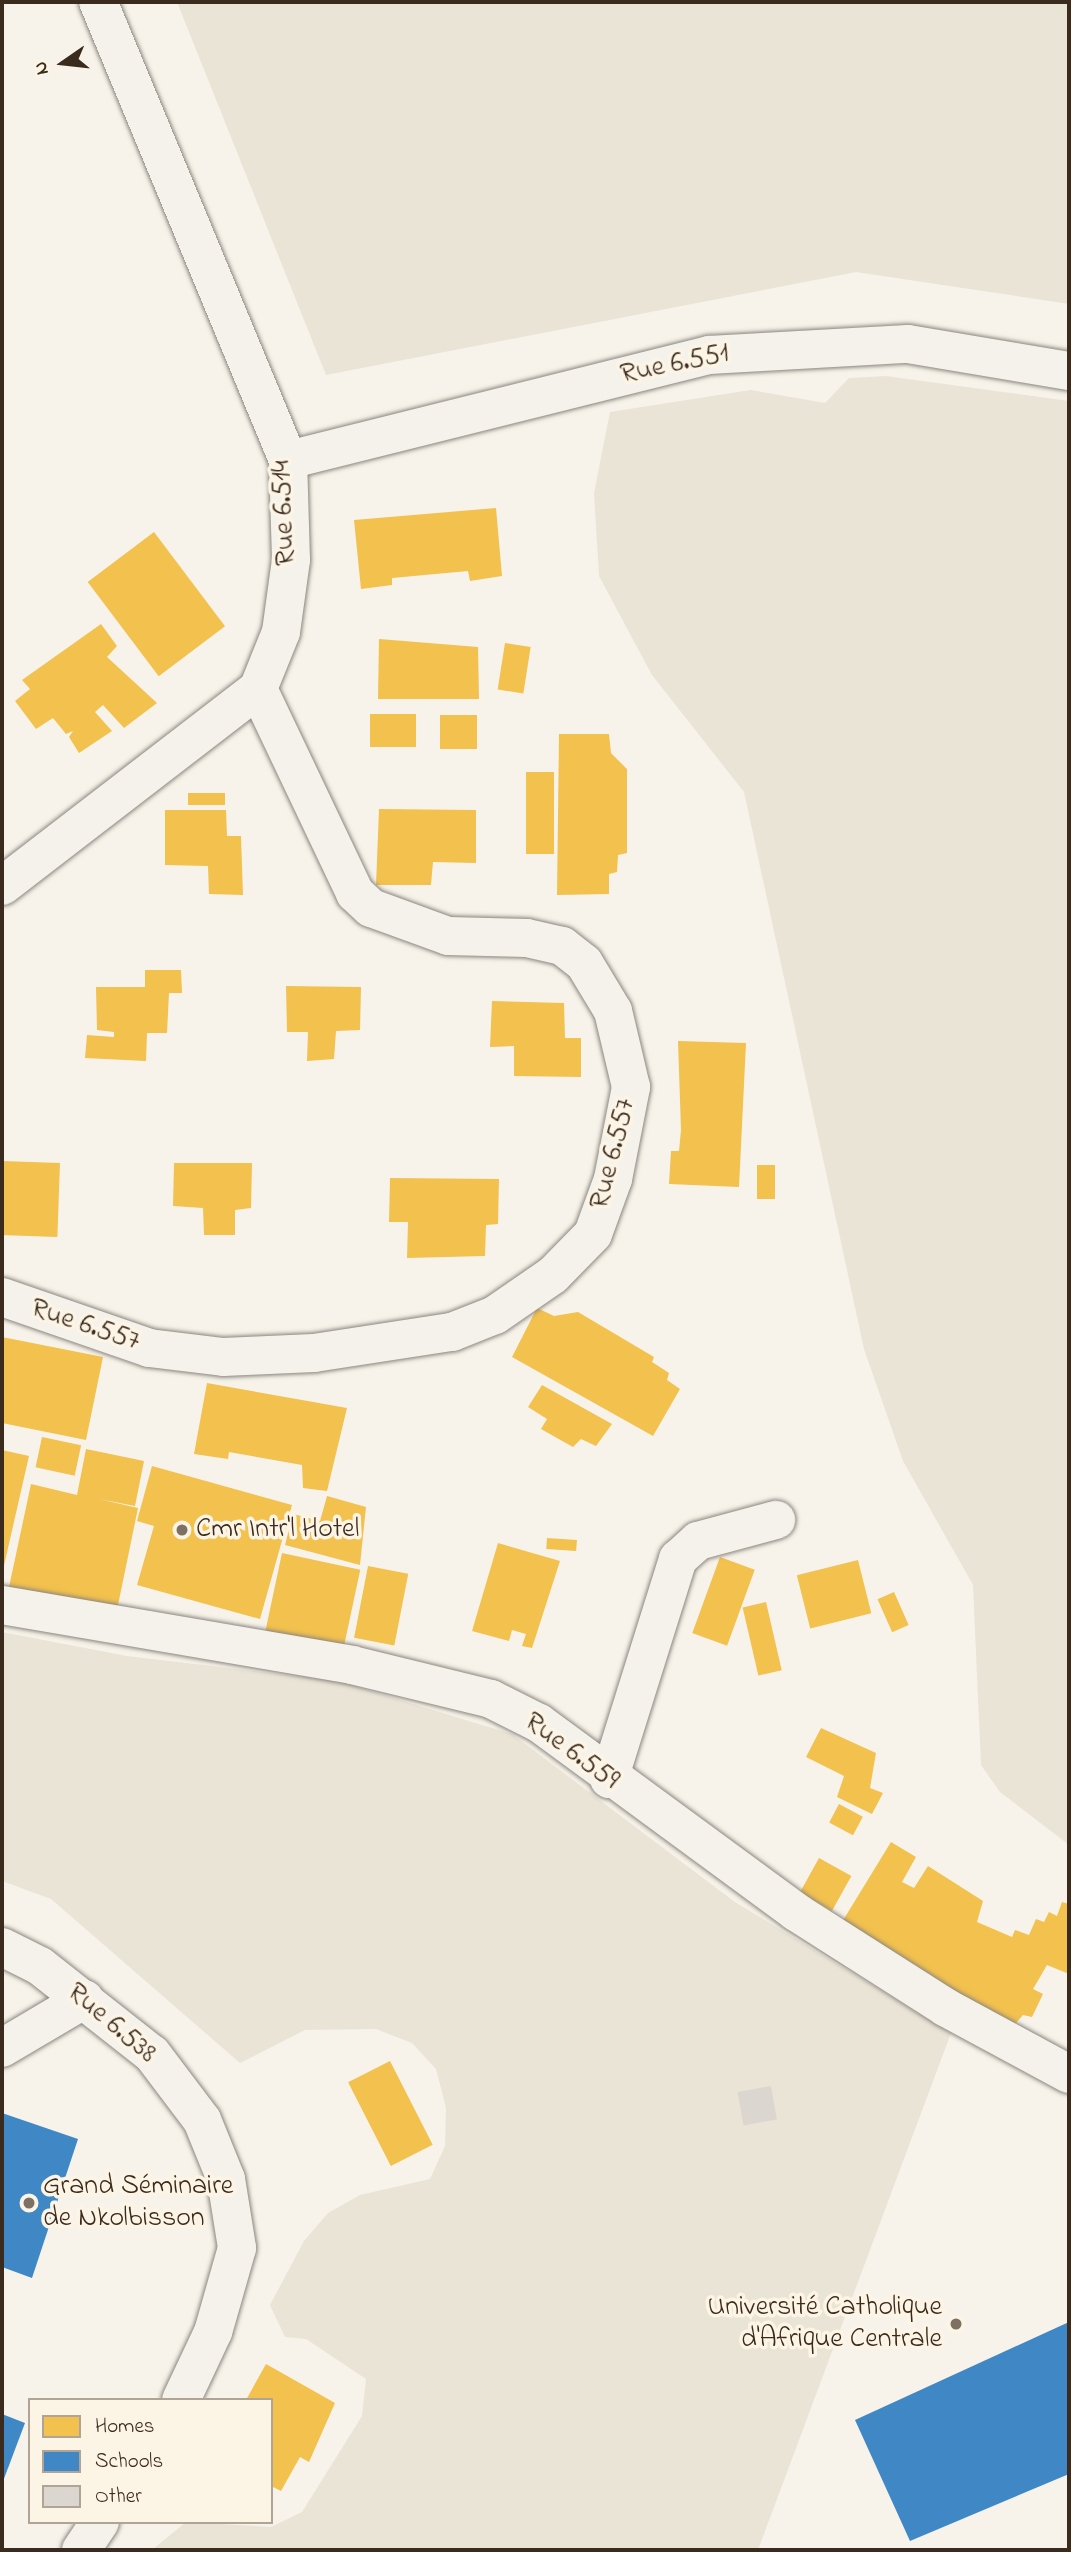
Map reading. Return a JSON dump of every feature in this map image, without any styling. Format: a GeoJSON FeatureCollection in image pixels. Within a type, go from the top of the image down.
{"type":"FeatureCollection","features":[{"type":"Feature","properties":{"kind":"street","name":"Rue 6.514"},"geometry":{"type":"LineString","coordinates":[[98,2],[288,460],[287,592],[281,632],[258,690]]}},
{"type":"Feature","properties":{"kind":"street","name":"Rue 6.551"},"geometry":{"type":"LineString","coordinates":[[288,460],[709,355],[908,344],[1069,371]]}},
{"type":"Feature","properties":{"kind":"street"},"geometry":{"type":"LineString","coordinates":[[2,886],[258,690]]}},
{"type":"Feature","properties":{"kind":"street","name":"Rue 6.557"},"geometry":{"type":"LineString","coordinates":[[2,1297],[149,1348],[223,1357],[314,1353],[452,1332],[495,1315],[554,1275],[593,1234],[614,1179],[631,1087],[613,1011],[584,963],[562,946],[527,938],[448,936],[371,908],[345,873],[258,690]]}},
{"type":"Feature","properties":{"kind":"street"},"geometry":{"type":"LineString","coordinates":[[608,1779],[678,1559],[698,1541],[776,1520]]}},
{"type":"Feature","properties":{"kind":"street","name":"Rue 6.559"},"geometry":{"type":"LineString","coordinates":[[2,1605],[352,1665],[491,1699],[538,1723],[608,1779],[808,1920],[945,2007],[1069,2074]]}},
{"type":"Feature","properties":{"kind":"street","name":"Rue 6.538"},"geometry":{"type":"LineString","coordinates":[[2,1947],[85,2000],[152,2054],[202,2120],[226,2179],[237,2248],[213,2332],[182,2398]]}},
{"type":"Feature","properties":{"kind":"street"},"geometry":{"type":"LineString","coordinates":[[2,2048],[85,2000]]}},
{"type":"Feature","properties":{"kind":"street"},"geometry":{"type":"LineString","coordinates":[[81,2550],[99,2524]]}},
{"type":"Feature","properties":{"kind":"shaded area"},"geometry":{"type":"Polygon","coordinates":[[[177,2],[1069,2],[1069,304],[856,272],[326,375],[177,2]]]}},
{"type":"Feature","properties":{"kind":"shaded area"},"geometry":{"type":"Polygon","coordinates":[[[886,376],[1069,401],[1069,1845],[1000,1792],[981,1765],[973,1585],[903,1461],[864,1349],[744,792],[652,675],[599,576],[594,493],[610,412],[751,390],[825,403],[849,378],[886,376]]]}},
{"type":"Feature","properties":{"kind":"shaded area"},"geometry":{"type":"Polygon","coordinates":[[[2,1632],[127,1656],[338,1681],[512,1734],[735,1902],[951,2033],[758,2550],[152,2550],[184,2524],[271,2527],[302,2512],[362,2416],[366,2379],[306,2339],[285,2337],[270,2305],[304,2241],[328,2213],[360,2195],[430,2179],[445,2146],[446,2108],[436,2069],[412,2043],[376,2029],[305,2030],[240,2063],[51,1899],[2,1881],[2,1632]]]}},
{"type":"Feature","properties":{"kind":"building: Homes"},"geometry":{"type":"Polygon","coordinates":[[[496,508],[502,576],[470,581],[468,571],[392,578],[392,585],[361,589],[354,520],[496,508]]]}},
{"type":"Feature","properties":{"kind":"building: Homes"},"geometry":{"type":"Polygon","coordinates":[[[154,532],[225,626],[159,676],[88,582],[154,532]]]}},
{"type":"Feature","properties":{"kind":"building: Homes"},"geometry":{"type":"Polygon","coordinates":[[[101,624],[117,646],[107,657],[157,703],[124,728],[103,705],[95,712],[112,731],[79,753],[69,737],[73,731],[66,734],[53,718],[36,729],[15,701],[30,689],[22,680],[101,624]]]}},
{"type":"Feature","properties":{"kind":"building: Homes"},"geometry":{"type":"Polygon","coordinates":[[[379,639],[478,647],[479,699],[378,699],[379,639]]]}},
{"type":"Feature","properties":{"kind":"building: Homes"},"geometry":{"type":"Polygon","coordinates":[[[505,643],[531,647],[523,693],[498,689],[505,643]]]}},
{"type":"Feature","properties":{"kind":"building: Homes"},"geometry":{"type":"Polygon","coordinates":[[[370,714],[416,714],[416,747],[370,747],[370,714]]]}},
{"type":"Feature","properties":{"kind":"building: Homes"},"geometry":{"type":"Polygon","coordinates":[[[440,715],[477,715],[477,749],[440,749],[440,715]]]}},
{"type":"Feature","properties":{"kind":"building: Homes"},"geometry":{"type":"Polygon","coordinates":[[[559,734],[609,734],[611,753],[627,769],[627,853],[618,855],[617,872],[609,874],[609,894],[557,895],[559,734]]]}},
{"type":"Feature","properties":{"kind":"building: Homes"},"geometry":{"type":"Polygon","coordinates":[[[526,772],[554,772],[554,854],[526,854],[526,772]]]}},
{"type":"Feature","properties":{"kind":"building: Homes"},"geometry":{"type":"Polygon","coordinates":[[[188,793],[225,793],[225,805],[188,805],[188,793]]]}},
{"type":"Feature","properties":{"kind":"building: Homes"},"geometry":{"type":"Polygon","coordinates":[[[379,809],[476,810],[476,863],[433,862],[431,885],[376,885],[379,809]]]}},
{"type":"Feature","properties":{"kind":"building: Homes"},"geometry":{"type":"Polygon","coordinates":[[[165,810],[226,810],[227,836],[241,836],[243,895],[209,894],[208,866],[165,865],[165,810]]]}},
{"type":"Feature","properties":{"kind":"building: Homes"},"geometry":{"type":"Polygon","coordinates":[[[145,970],[181,970],[182,993],[169,993],[167,1033],[147,1033],[146,1061],[85,1058],[87,1035],[114,1037],[114,1032],[97,1030],[96,987],[145,987],[145,970]]]}},
{"type":"Feature","properties":{"kind":"building: Homes"},"geometry":{"type":"Polygon","coordinates":[[[286,986],[361,987],[360,1030],[336,1031],[334,1059],[307,1061],[308,1032],[287,1032],[286,986]]]}},
{"type":"Feature","properties":{"kind":"building: Homes"},"geometry":{"type":"Polygon","coordinates":[[[492,1001],[564,1003],[565,1038],[581,1038],[581,1077],[514,1076],[514,1046],[490,1047],[492,1001]]]}},
{"type":"Feature","properties":{"kind":"building: Homes"},"geometry":{"type":"Polygon","coordinates":[[[678,1041],[746,1043],[739,1187],[669,1184],[671,1151],[679,1151],[681,1130],[678,1041]]]}},
{"type":"Feature","properties":{"kind":"building: Homes"},"geometry":{"type":"Polygon","coordinates":[[[2,1161],[60,1163],[57,1237],[2,1235],[2,1161]]]}},
{"type":"Feature","properties":{"kind":"building: Homes"},"geometry":{"type":"Polygon","coordinates":[[[174,1163],[252,1163],[251,1208],[235,1210],[235,1235],[204,1235],[203,1208],[173,1206],[174,1163]]]}},
{"type":"Feature","properties":{"kind":"building: Homes"},"geometry":{"type":"Polygon","coordinates":[[[757,1165],[775,1165],[775,1199],[757,1199],[757,1165]]]}},
{"type":"Feature","properties":{"kind":"building: Homes"},"geometry":{"type":"Polygon","coordinates":[[[390,1178],[499,1179],[498,1224],[486,1225],[485,1256],[407,1258],[408,1222],[389,1222],[390,1178]]]}},
{"type":"Feature","properties":{"kind":"building: Homes"},"geometry":{"type":"Polygon","coordinates":[[[537,1308],[554,1316],[578,1312],[654,1357],[652,1362],[669,1373],[667,1380],[680,1389],[653,1436],[512,1357],[537,1308]]]}},
{"type":"Feature","properties":{"kind":"building: Homes"},"geometry":{"type":"Polygon","coordinates":[[[2,1337],[103,1357],[86,1440],[2,1423],[2,1337]]]}},
{"type":"Feature","properties":{"kind":"building: Homes"},"geometry":{"type":"Polygon","coordinates":[[[207,1383],[347,1408],[327,1491],[303,1488],[302,1465],[229,1452],[228,1459],[194,1454],[207,1383]]]}},
{"type":"Feature","properties":{"kind":"building: Homes"},"geometry":{"type":"Polygon","coordinates":[[[542,1385],[612,1424],[596,1446],[581,1439],[573,1447],[541,1429],[547,1419],[528,1407],[542,1385]]]}},
{"type":"Feature","properties":{"kind":"building: Homes"},"geometry":{"type":"Polygon","coordinates":[[[42,1437],[81,1445],[75,1476],[36,1467],[42,1437]]]}},
{"type":"Feature","properties":{"kind":"building: Homes"},"geometry":{"type":"Polygon","coordinates":[[[86,1449],[144,1461],[135,1506],[99,1499],[138,1508],[117,1610],[9,1587],[31,1484],[77,1495],[86,1449]]]}},
{"type":"Feature","properties":{"kind":"building: Homes"},"geometry":{"type":"Polygon","coordinates":[[[2,1450],[29,1456],[3,1570],[2,1570],[2,1450]]]}},
{"type":"Feature","properties":{"kind":"building: Homes"},"geometry":{"type":"Polygon","coordinates":[[[152,1466],[292,1505],[260,1619],[137,1585],[154,1526],[137,1521],[152,1466]]]}},
{"type":"Feature","properties":{"kind":"building: Homes"},"geometry":{"type":"Polygon","coordinates":[[[327,1496],[366,1507],[360,1565],[285,1545],[293,1514],[320,1521],[327,1496]]]}},
{"type":"Feature","properties":{"kind":"building: Homes"},"geometry":{"type":"Polygon","coordinates":[[[547,1538],[577,1540],[576,1551],[546,1549],[547,1538]]]}},
{"type":"Feature","properties":{"kind":"building: Homes"},"geometry":{"type":"Polygon","coordinates":[[[498,1543],[560,1561],[532,1648],[522,1646],[526,1634],[512,1630],[509,1641],[472,1631],[498,1543]]]}},
{"type":"Feature","properties":{"kind":"building: Homes"},"geometry":{"type":"Polygon","coordinates":[[[282,1553],[360,1570],[344,1648],[265,1631],[282,1553]]]}},
{"type":"Feature","properties":{"kind":"building: Homes"},"geometry":{"type":"Polygon","coordinates":[[[720,1557],[755,1570],[727,1646],[692,1633],[720,1557]]]}},
{"type":"Feature","properties":{"kind":"building: Homes"},"geometry":{"type":"Polygon","coordinates":[[[858,1560],[871,1613],[810,1629],[797,1575],[858,1560]]]}},
{"type":"Feature","properties":{"kind":"building: Homes"},"geometry":{"type":"Polygon","coordinates":[[[368,1566],[408,1574],[394,1645],[354,1638],[368,1566]]]}},
{"type":"Feature","properties":{"kind":"building: Homes"},"geometry":{"type":"Polygon","coordinates":[[[894,1592],[909,1625],[892,1632],[878,1599],[894,1592]]]}},
{"type":"Feature","properties":{"kind":"building: Homes"},"geometry":{"type":"Polygon","coordinates":[[[766,1602],[782,1670],[758,1676],[743,1607],[766,1602]]]}},
{"type":"Feature","properties":{"kind":"building: Homes"},"geometry":{"type":"Polygon","coordinates":[[[821,1728],[876,1753],[870,1788],[883,1793],[872,1814],[837,1797],[844,1776],[806,1757],[821,1728]]]}},
{"type":"Feature","properties":{"kind":"building: Homes"},"geometry":{"type":"Polygon","coordinates":[[[839,1804],[863,1817],[853,1835],[829,1823],[839,1804]]]}},
{"type":"Feature","properties":{"kind":"building: Homes"},"geometry":{"type":"Polygon","coordinates":[[[891,1842],[916,1857],[902,1882],[914,1888],[928,1866],[983,1901],[977,1922],[1012,1937],[1015,1930],[1029,1935],[1036,1919],[1044,1922],[1049,1912],[1057,1916],[1062,1902],[1069,1904],[1069,1974],[1047,1965],[1033,1989],[1043,1994],[1032,2017],[1023,2015],[1015,2024],[907,1966],[842,1922],[891,1842]]]}},
{"type":"Feature","properties":{"kind":"building: Homes"},"geometry":{"type":"Polygon","coordinates":[[[819,1858],[851,1876],[832,1911],[800,1893],[819,1858]]]}},
{"type":"Feature","properties":{"kind":"building: Homes"},"geometry":{"type":"Polygon","coordinates":[[[390,2061],[433,2145],[391,2166],[348,2082],[390,2061]]]}},
{"type":"Feature","properties":{"kind":"building: Homes"},"geometry":{"type":"Polygon","coordinates":[[[266,2364],[335,2403],[309,2462],[300,2457],[281,2491],[273,2487],[273,2398],[247,2398],[266,2364]]]}},
{"type":"Feature","properties":{"kind":"building: Schools","name":"Grand Séminaire de Nkolbisson"},"geometry":{"type":"Polygon","coordinates":[[[2,2113],[78,2139],[32,2278],[2,2267],[2,2113]]]}},
{"type":"Feature","properties":{"kind":"building: Schools"},"geometry":{"type":"Polygon","coordinates":[[[1069,2322],[1069,2474],[910,2541],[855,2420],[1069,2322]]]}},
{"type":"Feature","properties":{"kind":"building: Schools"},"geometry":{"type":"Polygon","coordinates":[[[2,2414],[25,2423],[2,2484],[2,2414]]]}},
{"type":"Feature","properties":{"kind":"building: Other"},"geometry":{"type":"Polygon","coordinates":[[[771,2086],[777,2119],[743,2125],[738,2092],[771,2086]]]}},
{"type":"Feature","properties":{"kind":"place","name":"Cmr Intr'l Hotel"},"geometry":{"type":"Point","coordinates":[182,1530]}},
{"type":"Feature","properties":{"kind":"place","name":"Grand Séminaire de Nkolbisson"},"geometry":{"type":"Point","coordinates":[29,2203]}},
{"type":"Feature","properties":{"kind":"place","name":"Université Catholique d'Afrique Centrale"},"geometry":{"type":"Point","coordinates":[956,2324]}}]}
